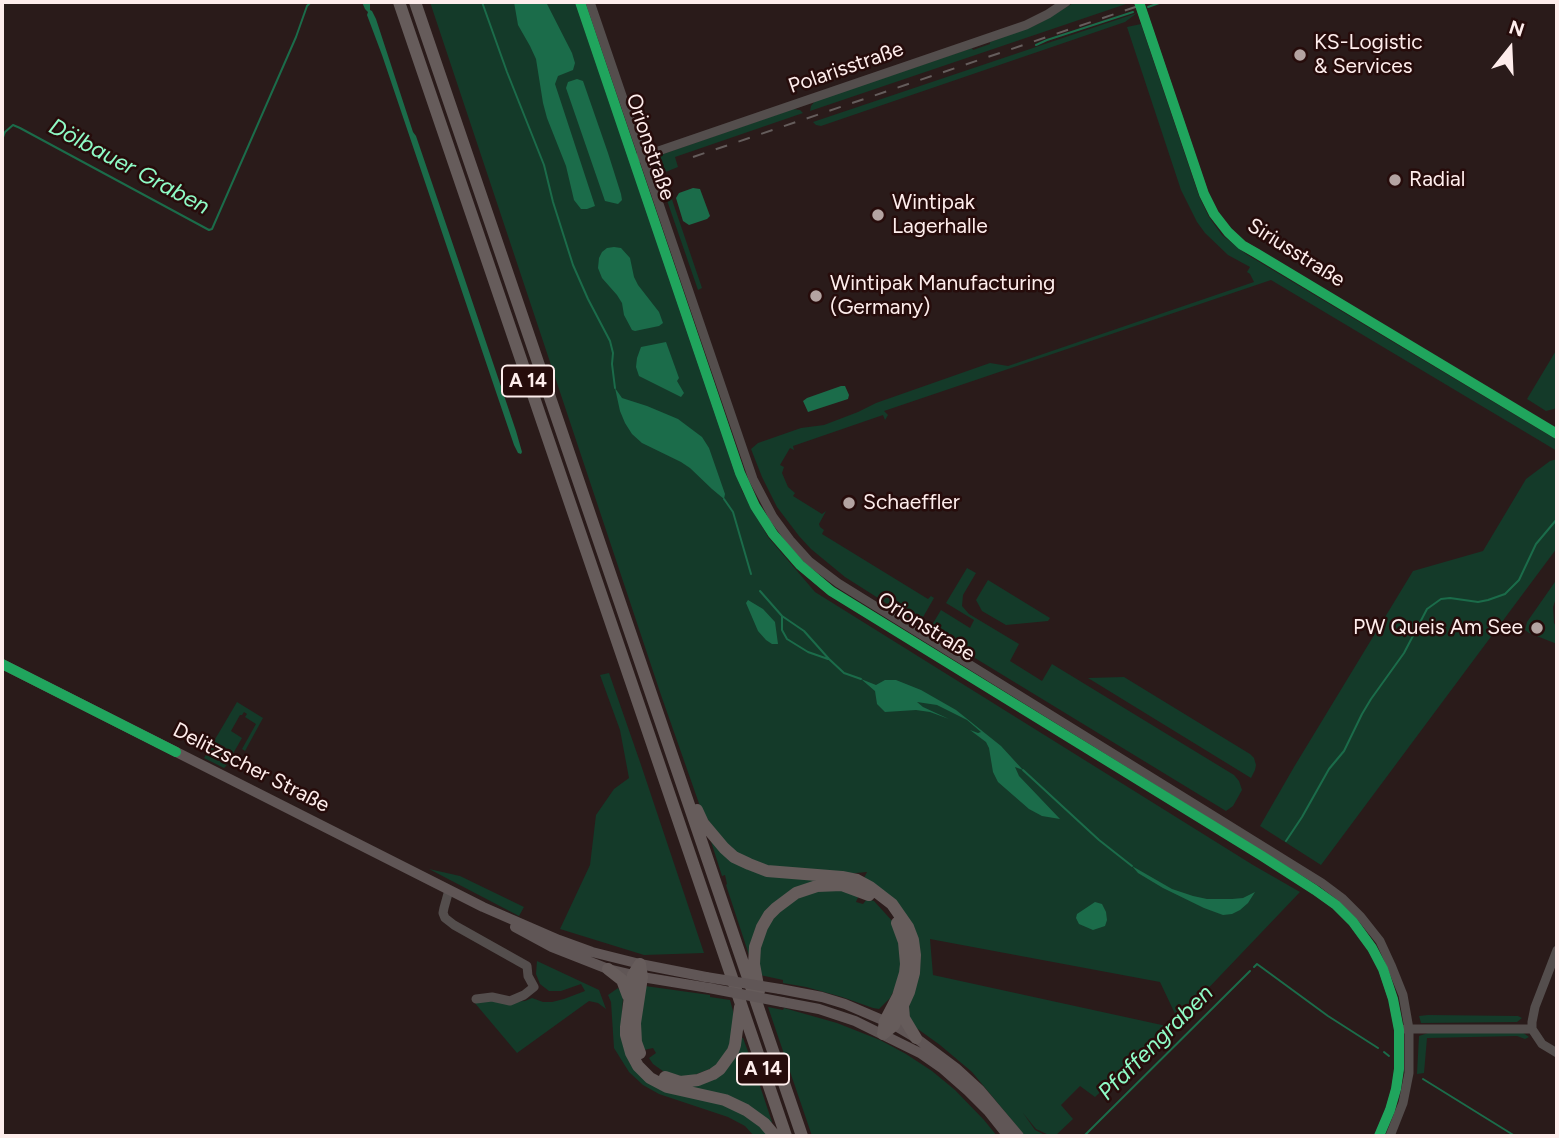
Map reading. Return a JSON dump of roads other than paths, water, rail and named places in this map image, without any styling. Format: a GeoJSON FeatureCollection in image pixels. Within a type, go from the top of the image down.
{"type":"FeatureCollection","features":[{"type":"Feature","properties":{"kind":"highway","name":"A 14"},"geometry":{"type":"LineString","coordinates":[[399,2],[786,1136]]}},
{"type":"Feature","properties":{"kind":"highway","name":"A 14"},"geometry":{"type":"LineString","coordinates":[[415,2],[802,1136]]}},
{"type":"Feature","properties":{"kind":"highway"},"geometry":{"type":"LineString","coordinates":[[675,763],[703,823],[723,848],[734,856],[766,871],[857,880],[877,891],[892,904],[908,928],[915,955],[914,973],[903,1005],[887,1027]]}},
{"type":"Feature","properties":{"kind":"highway"},"geometry":{"type":"LineString","coordinates":[[767,1033],[754,964],[757,939],[769,915],[776,908],[796,892],[817,886],[842,885],[867,894],[883,905],[897,924],[905,951],[905,973],[887,1027]]}},
{"type":"Feature","properties":{"kind":"highway"},"geometry":{"type":"LineString","coordinates":[[608,968],[622,980],[628,996]]}},
{"type":"Feature","properties":{"kind":"highway"},"geometry":{"type":"LineString","coordinates":[[638,972],[635,1023],[639,1052],[655,1072],[680,1082],[698,1080],[713,1074],[726,1062],[736,1045],[740,1002]]}},
{"type":"Feature","properties":{"kind":"highway"},"geometry":{"type":"LineString","coordinates":[[638,972],[628,996],[626,1035],[631,1053],[644,1072],[667,1087],[716,1098],[746,1110],[764,1123],[775,1136]]}},
{"type":"Feature","properties":{"kind":"highway"},"geometry":{"type":"LineString","coordinates":[[903,1005],[904,1018],[916,1038]]}},
{"type":"Feature","properties":{"kind":"main road","name":"Delitzscher Straße"},"geometry":{"type":"LineString","coordinates":[[2,664],[482,907]]}},
{"type":"Feature","properties":{"kind":"main road"},"geometry":{"type":"LineString","coordinates":[[482,907],[552,947],[608,968],[780,989],[845,1004],[887,1027],[916,1038],[956,1068],[1019,1136]]}},
{"type":"Feature","properties":{"kind":"main road"},"geometry":{"type":"LineString","coordinates":[[482,907],[638,972]]}},
{"type":"Feature","properties":{"kind":"main road"},"geometry":{"type":"LineString","coordinates":[[707,982],[836,1014],[865,1025],[887,1027],[943,1069],[975,1098],[1008,1136]]}},
{"type":"Feature","properties":{"kind":"street","name":"Orionstraße"},"geometry":{"type":"LineString","coordinates":[[580,2],[753,479],[773,517],[790,540],[818,569],[846,589],[1322,883],[1362,917],[1380,942],[1403,995],[1409,1073],[1403,1103],[1390,1136]]}},
{"type":"Feature","properties":{"kind":"street","name":"Orionstraße"},"geometry":{"type":"LineString","coordinates":[[590,2],[638,158]]}},
{"type":"Feature","properties":{"kind":"street","name":"Polarisstraße"},"geometry":{"type":"LineString","coordinates":[[638,158],[1026,25],[1066,2]]}},
{"type":"Feature","properties":{"kind":"street","name":"Siriusstraße"},"geometry":{"type":"LineString","coordinates":[[1139,2],[1204,194],[1214,214],[1228,232],[1255,253],[1557,434]]}},
{"type":"Feature","properties":{"kind":"street"},"geometry":{"type":"LineString","coordinates":[[449,890],[443,913],[445,918],[527,966],[528,976],[534,987],[510,1001],[492,997],[476,999]]}},
{"type":"Feature","properties":{"kind":"street"},"geometry":{"type":"LineString","coordinates":[[1557,950],[1535,1007],[1532,1029],[1542,1044],[1557,1053]]}},
{"type":"Feature","properties":{"kind":"street","name":"Orionstraße"},"geometry":{"type":"LineString","coordinates":[[1378,1136],[1396,1089],[1404,1029]]}},
{"type":"Feature","properties":{"kind":"street"},"geometry":{"type":"LineString","coordinates":[[1404,1029],[1532,1029]]}},
{"type":"Feature","properties":{"kind":"waterway","name":"Dölbauer Graben"},"geometry":{"type":"LineString","coordinates":[[2,140],[5,132],[13,125],[209,230],[212,229],[311,2]]}},
{"type":"Feature","properties":{"kind":"waterway"},"geometry":{"type":"LineString","coordinates":[[482,2],[544,165],[573,265],[610,341],[615,388]]}},
{"type":"Feature","properties":{"kind":"waterway"},"geometry":{"type":"LineString","coordinates":[[1148,7],[1162,2]]}},
{"type":"Feature","properties":{"kind":"waterway"},"geometry":{"type":"LineString","coordinates":[[1036,45],[1133,12]]}},
{"type":"Feature","properties":{"kind":"waterway"},"geometry":{"type":"LineString","coordinates":[[724,499],[733,512],[751,574]]}},
{"type":"Feature","properties":{"kind":"waterway"},"geometry":{"type":"LineString","coordinates":[[1286,841],[1329,769],[1344,751],[1371,699],[1404,653],[1427,609],[1441,599],[1478,602],[1505,594],[1519,580],[1536,544],[1557,519]]}},
{"type":"Feature","properties":{"kind":"waterway"},"geometry":{"type":"LineString","coordinates":[[760,591],[782,616],[804,631],[844,673],[861,679]]}},
{"type":"Feature","properties":{"kind":"waterway"},"geometry":{"type":"LineString","coordinates":[[782,616],[782,630],[787,639],[808,652],[828,659]]}},
{"type":"Feature","properties":{"kind":"waterway"},"geometry":{"type":"LineString","coordinates":[[1023,770],[1099,840],[1132,866]]}},
{"type":"Feature","properties":{"kind":"waterway","name":"Pfaffengraben"},"geometry":{"type":"LineString","coordinates":[[1254,967],[1257,964],[1328,1016],[1378,1048]]}},
{"type":"Feature","properties":{"kind":"waterway","name":"Pfaffengraben"},"geometry":{"type":"LineString","coordinates":[[1084,1136],[1250,971]]}},
{"type":"Feature","properties":{"kind":"waterway","name":"Pfaffengraben"},"geometry":{"type":"LineString","coordinates":[[1384,1052],[1389,1056]]}},
{"type":"Feature","properties":{"kind":"waterway","name":"Pfaffengraben"},"geometry":{"type":"LineString","coordinates":[[1423,1079],[1515,1136]]}},
{"type":"Feature","properties":{"kind":"railway"},"geometry":{"type":"LineString","coordinates":[[693,157],[1150,2]]}},
{"type":"Feature","properties":{"kind":"place","name":"KS-Logistic & Services"},"geometry":{"type":"Point","coordinates":[1300,55]}},
{"type":"Feature","properties":{"kind":"place","name":"Radial"},"geometry":{"type":"Point","coordinates":[1395,180]}},
{"type":"Feature","properties":{"kind":"place","name":"Wintipak Lagerhalle"},"geometry":{"type":"Point","coordinates":[878,215]}},
{"type":"Feature","properties":{"kind":"place","name":"Wintipak Manufacturing (Germany)"},"geometry":{"type":"Point","coordinates":[816,296]}},
{"type":"Feature","properties":{"kind":"place","name":"Schaeffler"},"geometry":{"type":"Point","coordinates":[849,503]}},
{"type":"Feature","properties":{"kind":"place","name":"PW Queis Am See"},"geometry":{"type":"Point","coordinates":[1537,628]}}]}
